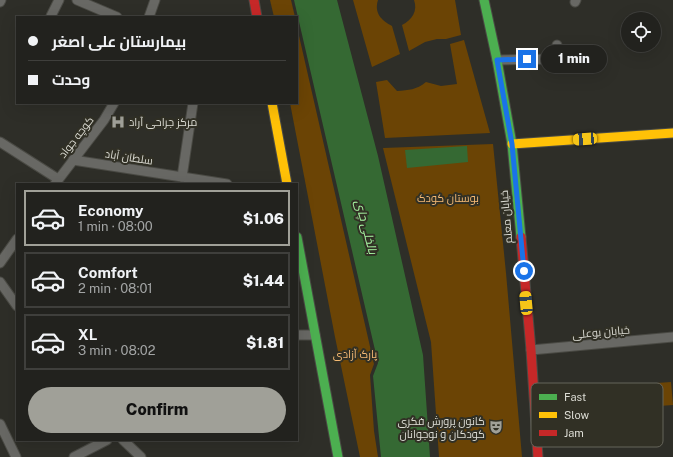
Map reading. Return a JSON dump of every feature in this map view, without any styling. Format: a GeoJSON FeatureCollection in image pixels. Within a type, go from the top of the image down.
{"type":"FeatureCollection","features":[{"type":"Feature","properties":{"kind":"main road"},"geometry":{"type":"LineString","coordinates":[[254,0],[257,16]]}},
{"type":"Feature","properties":{"kind":"main road","name":"خیابان معلم"},"geometry":{"type":"LineString","coordinates":[[484,0],[497,60],[512,144],[533,383]]}},
{"type":"Feature","properties":{"kind":"main road"},"geometry":{"type":"LineString","coordinates":[[272,104],[287,183]]}},
{"type":"Feature","properties":{"kind":"main road"},"geometry":{"type":"LineString","coordinates":[[512,144],[673,133]]}},
{"type":"Feature","properties":{"kind":"main road"},"geometry":{"type":"LineString","coordinates":[[298,243],[338,457]]}},
{"type":"Feature","properties":{"kind":"main road","name":"خیابان معلم"},"geometry":{"type":"LineString","coordinates":[[537,447],[538,457]]}},
{"type":"Feature","properties":{"kind":"street"},"geometry":{"type":"LineString","coordinates":[[51,16],[59,0]]}},
{"type":"Feature","properties":{"kind":"street"},"geometry":{"type":"LineString","coordinates":[[77,0],[91,2],[115,16]]}},
{"type":"Feature","properties":{"kind":"street"},"geometry":{"type":"LineString","coordinates":[[149,16],[155,0]]}},
{"type":"Feature","properties":{"kind":"street"},"geometry":{"type":"LineString","coordinates":[[497,60],[557,59],[557,45]]}},
{"type":"Feature","properties":{"kind":"street","name":"کوچه جواد"},"geometry":{"type":"LineString","coordinates":[[57,182],[104,120],[113,104]]}},
{"type":"Feature","properties":{"kind":"street"},"geometry":{"type":"LineString","coordinates":[[182,177],[192,104]]}},
{"type":"Feature","properties":{"kind":"street"},"geometry":{"type":"LineString","coordinates":[[0,142],[57,182]]}},
{"type":"Feature","properties":{"kind":"street","name":"سلطان آباد"},"geometry":{"type":"LineString","coordinates":[[73,160],[221,183]]}},
{"type":"Feature","properties":{"kind":"street"},"geometry":{"type":"LineString","coordinates":[[0,263],[16,240]]}},
{"type":"Feature","properties":{"kind":"street"},"geometry":{"type":"LineString","coordinates":[[0,282],[16,305]]}},
{"type":"Feature","properties":{"kind":"street"},"geometry":{"type":"LineString","coordinates":[[298,335],[315,335]]}},
{"type":"Feature","properties":{"kind":"street","name":"خیابان بوعلی"},"geometry":{"type":"LineString","coordinates":[[531,350],[673,337]]}},
{"type":"Feature","properties":{"kind":"street"},"geometry":{"type":"LineString","coordinates":[[0,424],[16,457]]}},
{"type":"Feature","properties":{"kind":"street"},"geometry":{"type":"LineString","coordinates":[[74,457],[104,441]]}},
{"type":"Feature","properties":{"kind":"street"},"geometry":{"type":"LineString","coordinates":[[124,441],[141,457]]}},
{"type":"Feature","properties":{"kind":"green space"},"geometry":{"type":"Polygon","coordinates":[[[270,0],[291,0],[295,16],[274,16],[270,0]]]}},
{"type":"Feature","properties":{"kind":"green space"},"geometry":{"type":"Polygon","coordinates":[[[353,0],[378,0],[377,9],[379,16],[392,26],[400,54],[372,67],[353,0]]]}},
{"type":"Feature","properties":{"kind":"green space"},"geometry":{"type":"Polygon","coordinates":[[[414,0],[455,0],[461,35],[425,42],[409,51],[402,25],[409,21],[415,11],[414,0]]]}},
{"type":"Feature","properties":{"kind":"green space","name":"پارک آزادی"},"geometry":{"type":"Polygon","coordinates":[[[298,31],[374,364],[370,375],[374,431],[378,457],[360,457],[335,337],[290,104],[298,104],[298,31]]]}},
{"type":"Feature","properties":{"kind":"green space"},"geometry":{"type":"Polygon","coordinates":[[[464,40],[490,133],[385,138],[376,82],[387,80],[397,91],[416,88],[426,82],[441,86],[457,84],[450,44],[464,40]]]}},
{"type":"Feature","properties":{"kind":"green space","name":"بوستان کودک"},"geometry":{"type":"Polygon","coordinates":[[[493,144],[522,457],[439,457],[431,342],[383,148],[493,144]]]}},
{"type":"Feature","properties":{"kind":"green space"},"geometry":{"type":"Polygon","coordinates":[[[671,382],[673,405],[663,406],[663,383],[657,383],[671,382]]]}},
{"type":"Feature","properties":{"kind":"water","name":"بالخلی چای"},"geometry":{"type":"Polygon","coordinates":[[[294,0],[337,0],[378,156],[423,355],[430,457],[381,457],[373,376],[378,363],[294,0]]]}},
{"type":"Feature","properties":{"kind":"water"},"geometry":{"type":"Polygon","coordinates":[[[467,146],[468,162],[407,168],[405,150],[467,146]]]}},
{"type":"Feature","properties":{"kind":"traffic: fast"},"geometry":{"type":"LineString","coordinates":[[484,0],[497,60],[512,144],[521,237]]}},
{"type":"Feature","properties":{"kind":"traffic: fast"},"geometry":{"type":"LineString","coordinates":[[298,242],[338,457]]}},
{"type":"Feature","properties":{"kind":"traffic: slow"},"geometry":{"type":"LineString","coordinates":[[272,104],[287,183]]}},
{"type":"Feature","properties":{"kind":"traffic: slow"},"geometry":{"type":"LineString","coordinates":[[512,144],[673,133]]}},
{"type":"Feature","properties":{"kind":"traffic: jam"},"geometry":{"type":"LineString","coordinates":[[254,0],[257,16]]}},
{"type":"Feature","properties":{"kind":"traffic: jam"},"geometry":{"type":"LineString","coordinates":[[521,237],[533,383]]}},
{"type":"Feature","properties":{"kind":"traffic: jam"},"geometry":{"type":"LineString","coordinates":[[537,447],[538,457]]}},
{"type":"Feature","properties":{"kind":"place","name":"مرکز جراحی آراد"},"geometry":{"type":"Point","coordinates":[118,122]}},
{"type":"Feature","properties":{"kind":"place","name":"کانون پرورش فکری کودکان و نوجوانان"},"geometry":{"type":"Point","coordinates":[496,427]}},
{"type":"Feature","properties":{"kind":"route"},"geometry":{"type":"LineString","coordinates":[[524,271],[512,144],[497,60],[527,59]]}}]}
